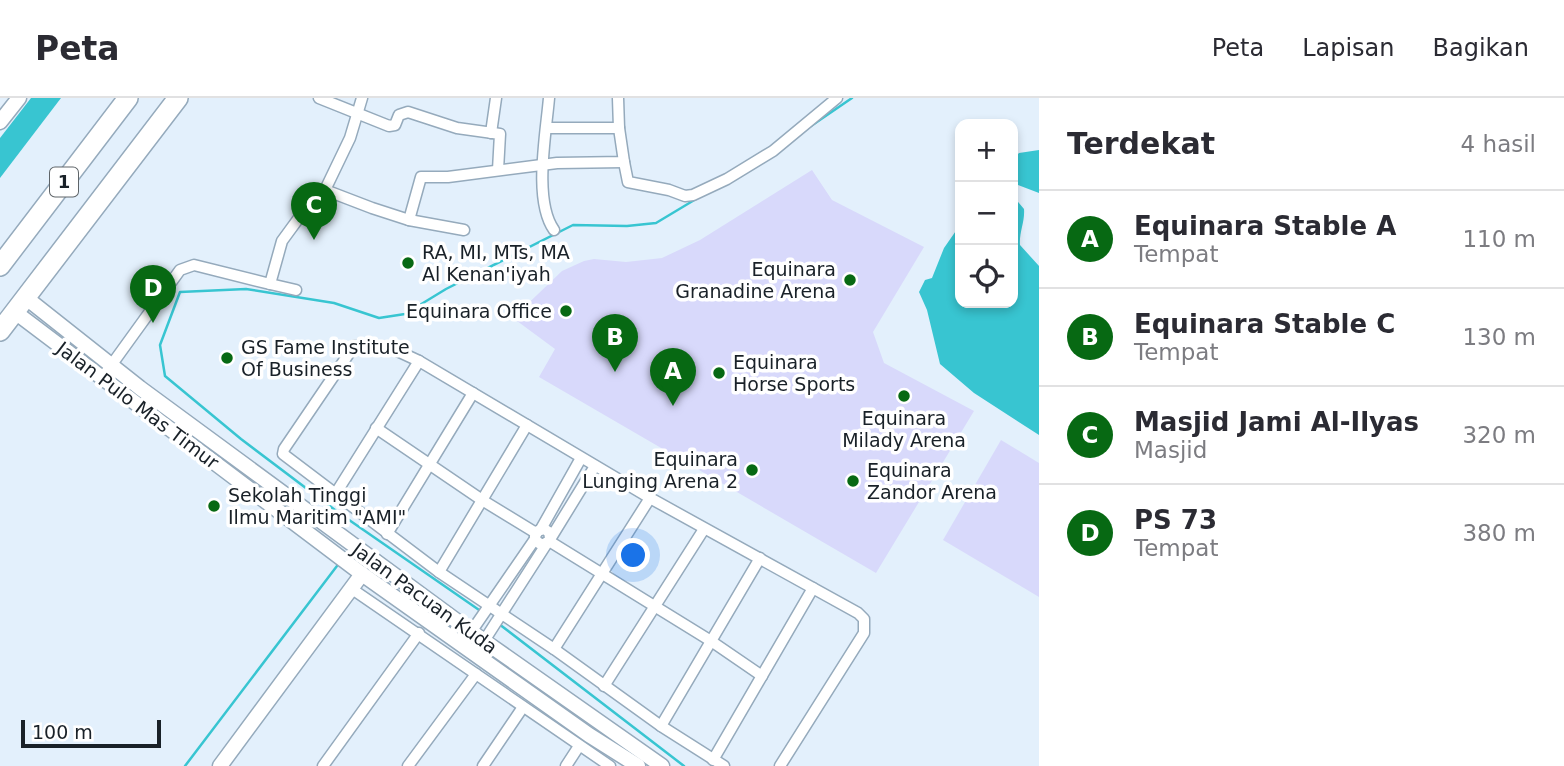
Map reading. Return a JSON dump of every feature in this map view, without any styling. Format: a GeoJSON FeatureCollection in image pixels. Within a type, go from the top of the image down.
{"type":"FeatureCollection","features":[{"type":"Feature","properties":{"kind":"highway","name":"1"},"geometry":{"type":"LineString","coordinates":[[0,267],[128,98]]}},
{"type":"Feature","properties":{"kind":"highway","name":"1"},"geometry":{"type":"LineString","coordinates":[[0,331],[178,98]]}},
{"type":"Feature","properties":{"kind":"street"},"geometry":{"type":"LineString","coordinates":[[0,121],[19,98]]}},
{"type":"Feature","properties":{"kind":"street"},"geometry":{"type":"LineString","coordinates":[[319,98],[392,127],[399,115],[408,112],[457,128],[501,135],[498,170]]}},
{"type":"Feature","properties":{"kind":"street"},"geometry":{"type":"LineString","coordinates":[[270,284],[285,236],[325,190],[350,138],[362,98]]}},
{"type":"Feature","properties":{"kind":"street"},"geometry":{"type":"LineString","coordinates":[[491,133],[496,98]]}},
{"type":"Feature","properties":{"kind":"street"},"geometry":{"type":"LineString","coordinates":[[549,98],[543,165],[544,211],[554,230]]}},
{"type":"Feature","properties":{"kind":"street"},"geometry":{"type":"LineString","coordinates":[[618,98],[619,128],[628,182],[685,196],[727,179],[773,151],[837,98]]}},
{"type":"Feature","properties":{"kind":"street"},"geometry":{"type":"LineString","coordinates":[[547,128],[619,128]]}},
{"type":"Feature","properties":{"kind":"street"},"geometry":{"type":"LineString","coordinates":[[409,220],[421,177],[448,177],[543,165],[624,162]]}},
{"type":"Feature","properties":{"kind":"street"},"geometry":{"type":"LineString","coordinates":[[325,190],[409,220],[464,230]]}},
{"type":"Feature","properties":{"kind":"street"},"geometry":{"type":"LineString","coordinates":[[106,372],[174,275],[186,267],[194,265],[296,290]]}},
{"type":"Feature","properties":{"kind":"street","name":"Jalan Pacuan Kuda"},"geometry":{"type":"LineString","coordinates":[[20,304],[106,372],[486,638],[662,766]]}},
{"type":"Feature","properties":{"kind":"street"},"geometry":{"type":"LineString","coordinates":[[724,766],[661,726],[554,649],[500,617],[283,454],[354,346],[393,349],[419,361],[704,529],[858,612],[864,619],[864,634],[780,766]]}},
{"type":"Feature","properties":{"kind":"street"},"geometry":{"type":"LineString","coordinates":[[336,492],[419,361]]}},
{"type":"Feature","properties":{"kind":"street","name":"Jalan Pulo Mas Timur"},"geometry":{"type":"LineString","coordinates":[[106,372],[319,542],[589,735],[638,766]]}},
{"type":"Feature","properties":{"kind":"street"},"geometry":{"type":"LineString","coordinates":[[387,534],[473,393]]}},
{"type":"Feature","properties":{"kind":"street"},"geometry":{"type":"LineString","coordinates":[[439,572],[527,425]]}},
{"type":"Feature","properties":{"kind":"street"},"geometry":{"type":"LineString","coordinates":[[376,428],[537,534]]}},
{"type":"Feature","properties":{"kind":"street"},"geometry":{"type":"LineString","coordinates":[[473,629],[537,534],[581,458]]}},
{"type":"Feature","properties":{"kind":"street"},"geometry":{"type":"LineString","coordinates":[[486,638],[595,466]]}},
{"type":"Feature","properties":{"kind":"street"},"geometry":{"type":"LineString","coordinates":[[554,649],[650,498]]}},
{"type":"Feature","properties":{"kind":"street"},"geometry":{"type":"LineString","coordinates":[[604,686],[704,529]]}},
{"type":"Feature","properties":{"kind":"street"},"geometry":{"type":"LineString","coordinates":[[537,534],[547,530],[549,541],[711,641],[762,676]]}},
{"type":"Feature","properties":{"kind":"street"},"geometry":{"type":"LineString","coordinates":[[661,726],[760,558]]}},
{"type":"Feature","properties":{"kind":"street"},"geometry":{"type":"LineString","coordinates":[[220,766],[352,589],[357,570]]}},
{"type":"Feature","properties":{"kind":"street"},"geometry":{"type":"LineString","coordinates":[[713,760],[813,588]]}},
{"type":"Feature","properties":{"kind":"street"},"geometry":{"type":"LineString","coordinates":[[352,589],[610,766]]}},
{"type":"Feature","properties":{"kind":"street"},"geometry":{"type":"LineString","coordinates":[[326,762],[419,633]]}},
{"type":"Feature","properties":{"kind":"street"},"geometry":{"type":"LineString","coordinates":[[408,766],[476,674]]}},
{"type":"Feature","properties":{"kind":"street"},"geometry":{"type":"LineString","coordinates":[[483,766],[523,707]]}},
{"type":"Feature","properties":{"kind":"street"},"geometry":{"type":"LineString","coordinates":[[566,766],[579,746]]}},
{"type":"Feature","properties":{"kind":"shaded area","name":"Equinara Horse Sports"},"geometry":{"type":"Polygon","coordinates":[[[812,170],[832,200],[924,247],[873,332],[884,363],[974,411],[876,573],[539,377],[555,349],[513,318],[562,271],[594,259],[626,262],[662,258],[700,240],[812,170]]]}},
{"type":"Feature","properties":{"kind":"shaded area"},"geometry":{"type":"Polygon","coordinates":[[[1001,440],[1039,463],[1039,597],[943,540],[1001,440]]]}},
{"type":"Feature","properties":{"kind":"water"},"geometry":{"type":"Polygon","coordinates":[[[31,98],[61,98],[0,178],[0,138],[31,98]]]}},
{"type":"Feature","properties":{"kind":"water"},"geometry":{"type":"Polygon","coordinates":[[[1039,150],[1039,193],[1018,185],[1019,153],[1039,150]]]}},
{"type":"Feature","properties":{"kind":"water"},"geometry":{"type":"Polygon","coordinates":[[[1018,202],[1024,209],[1020,245],[1039,266],[1039,435],[974,393],[940,364],[927,310],[919,292],[925,280],[932,278],[944,248],[955,232],[955,308],[1018,308],[1018,202]]]}},
{"type":"Feature","properties":{"kind":"waterway"},"geometry":{"type":"LineString","coordinates":[[811,126],[852,98]]}},
{"type":"Feature","properties":{"kind":"waterway"},"geometry":{"type":"LineString","coordinates":[[482,612],[339,513],[241,439],[165,376],[160,345],[180,292],[246,289],[334,303],[379,318],[405,314],[446,289],[573,225],[627,226],[656,223],[696,199]]}},
{"type":"Feature","properties":{"kind":"waterway"},"geometry":{"type":"LineString","coordinates":[[185,766],[340,562]]}},
{"type":"Feature","properties":{"kind":"waterway"},"geometry":{"type":"LineString","coordinates":[[499,624],[684,766]]}},
{"type":"Feature","properties":{"kind":"place","name":"Masjid Jami Al-Ilyas"},"geometry":{"type":"Point","coordinates":[314,240]}},
{"type":"Feature","properties":{"kind":"place","name":"RA, MI, MTs, MA Al Kenan'iyah"},"geometry":{"type":"Point","coordinates":[408,263]}},
{"type":"Feature","properties":{"kind":"place","name":"Equinara Granadine Arena"},"geometry":{"type":"Point","coordinates":[850,280]}},
{"type":"Feature","properties":{"kind":"place","name":"Equinara Office"},"geometry":{"type":"Point","coordinates":[566,311]}},
{"type":"Feature","properties":{"kind":"place","name":"PS 73"},"geometry":{"type":"Point","coordinates":[153,323]}},
{"type":"Feature","properties":{"kind":"place","name":"GS Fame Institute Of Business"},"geometry":{"type":"Point","coordinates":[227,358]}},
{"type":"Feature","properties":{"kind":"place","name":"Equinara Stable C"},"geometry":{"type":"Point","coordinates":[615,372]}},
{"type":"Feature","properties":{"kind":"place","name":"Equinara Horse Sports"},"geometry":{"type":"Point","coordinates":[719,373]}},
{"type":"Feature","properties":{"kind":"place","name":"Equinara Milady Arena"},"geometry":{"type":"Point","coordinates":[904,396]}},
{"type":"Feature","properties":{"kind":"place","name":"Equinara Stable A"},"geometry":{"type":"Point","coordinates":[673,406]}},
{"type":"Feature","properties":{"kind":"place","name":"Equinara Lunging Arena 2"},"geometry":{"type":"Point","coordinates":[752,470]}},
{"type":"Feature","properties":{"kind":"place","name":"Equinara Zandor Arena"},"geometry":{"type":"Point","coordinates":[853,481]}},
{"type":"Feature","properties":{"kind":"place","name":"Sekolah Tinggi Ilmu Maritim \"AMI\""},"geometry":{"type":"Point","coordinates":[214,506]}}]}
